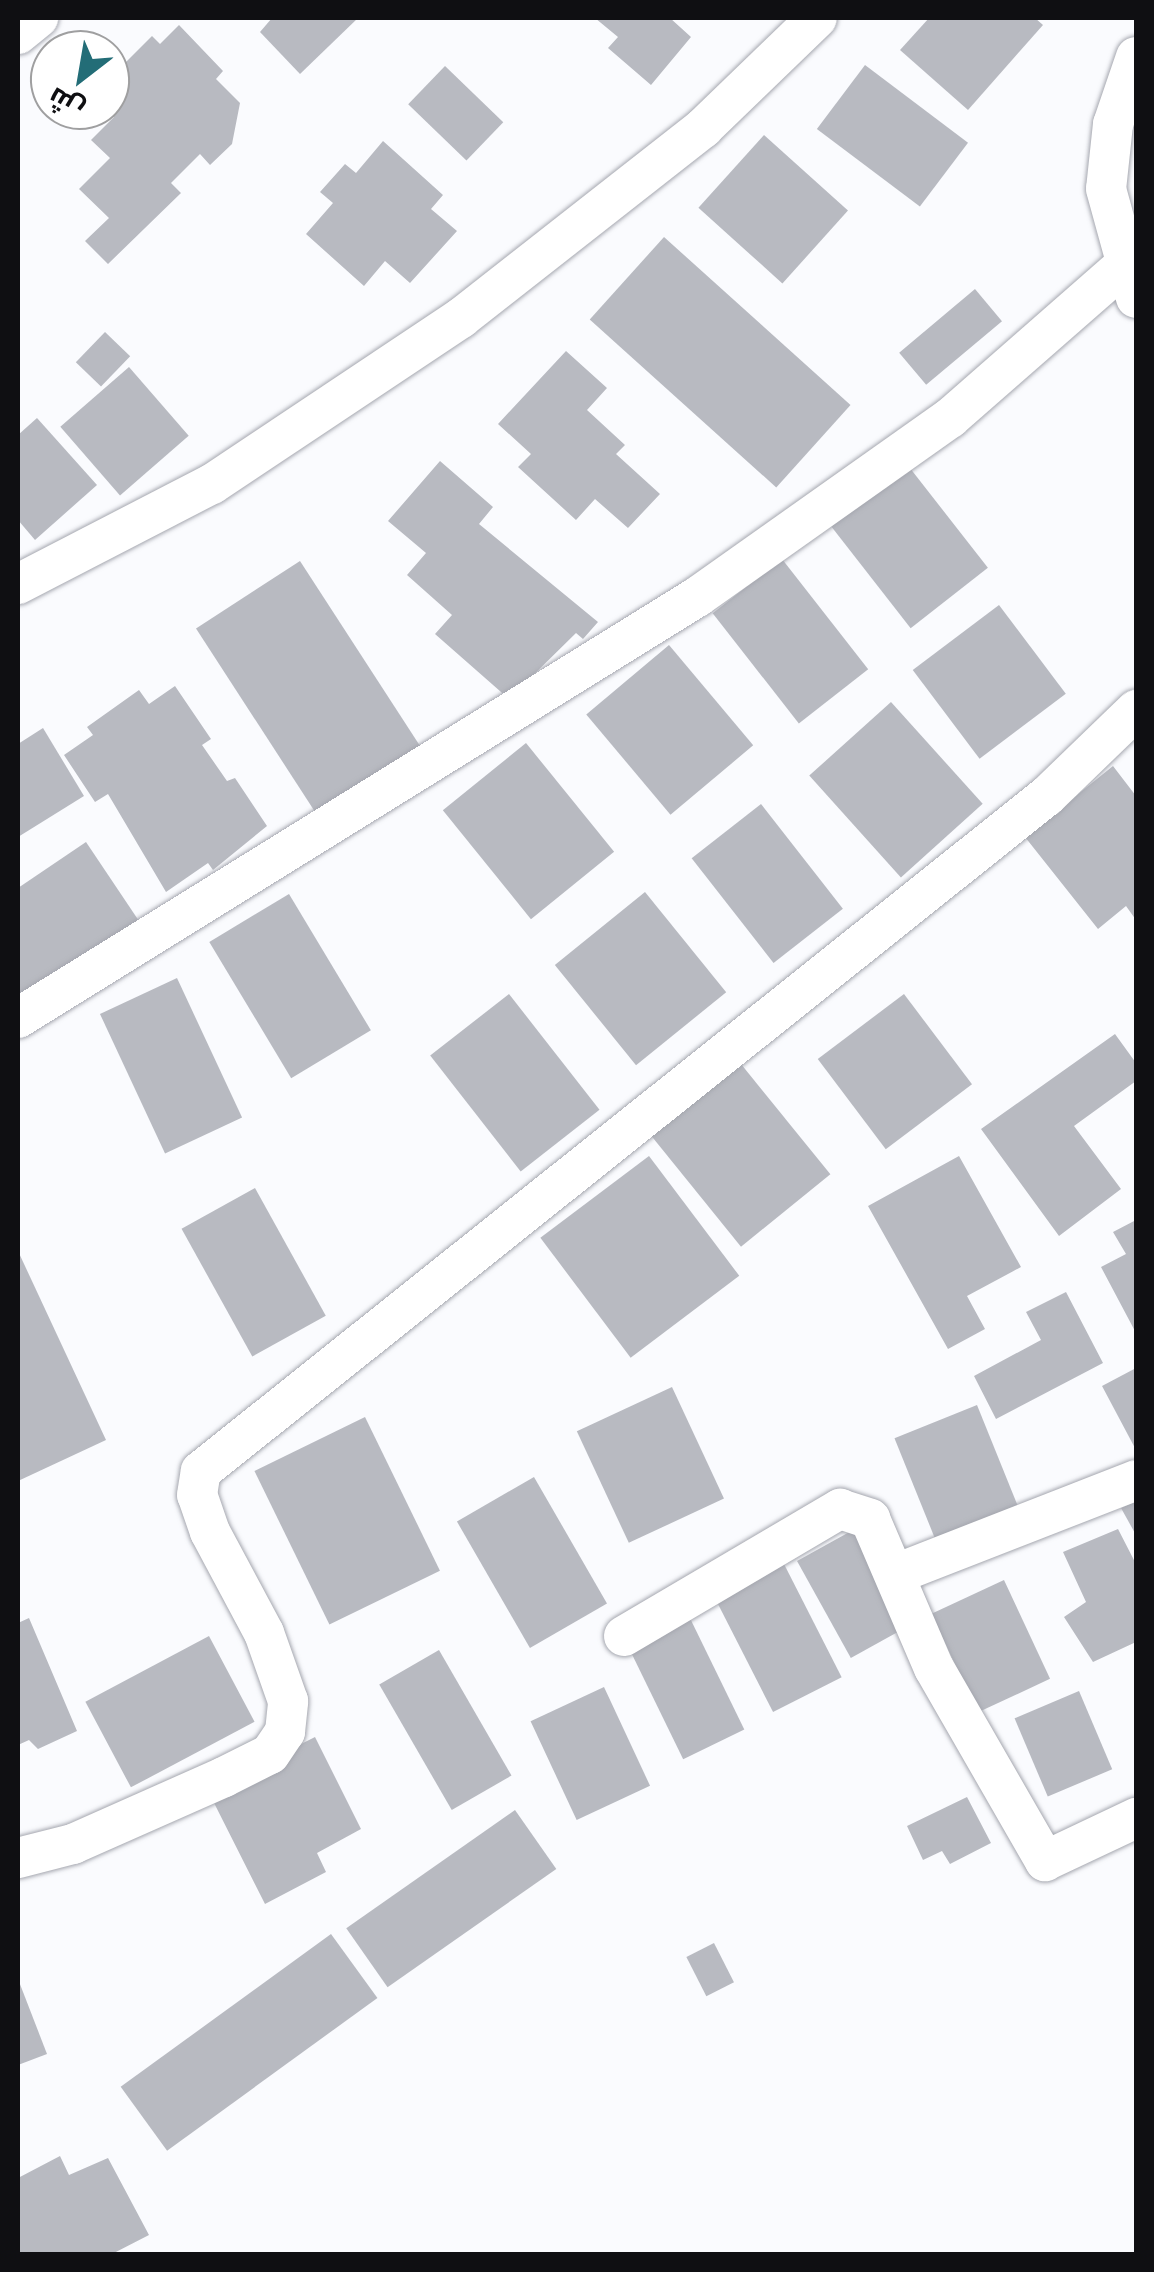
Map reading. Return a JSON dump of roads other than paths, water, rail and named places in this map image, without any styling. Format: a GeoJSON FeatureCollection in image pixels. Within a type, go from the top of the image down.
{"type":"FeatureCollection","features":[{"type":"Feature","properties":{"kind":"street"},"geometry":{"type":"LineString","coordinates":[[18,34],[38,18]]}},
{"type":"Feature","properties":{"kind":"street"},"geometry":{"type":"LineString","coordinates":[[18,584],[212,484],[461,318],[703,128],[818,18]]}},
{"type":"Feature","properties":{"kind":"street"},"geometry":{"type":"LineString","coordinates":[[18,1018],[698,597],[950,418],[1132,271],[1106,189],[1113,124],[1136,57]]}},
{"type":"Feature","properties":{"kind":"street"},"geometry":{"type":"LineString","coordinates":[[18,1858],[72,1844],[224,1777],[270,1754],[285,1732],[288,1702],[264,1633],[210,1532],[197,1495],[200,1471],[1047,796],[1136,710]]}},
{"type":"Feature","properties":{"kind":"street"},"geometry":{"type":"LineString","coordinates":[[898,1573],[1136,1480]]}},
{"type":"Feature","properties":{"kind":"street"},"geometry":{"type":"LineString","coordinates":[[624,1636],[840,1509],[870,1519],[898,1573],[934,1668],[1044,1861],[1136,1818]]}}]}
